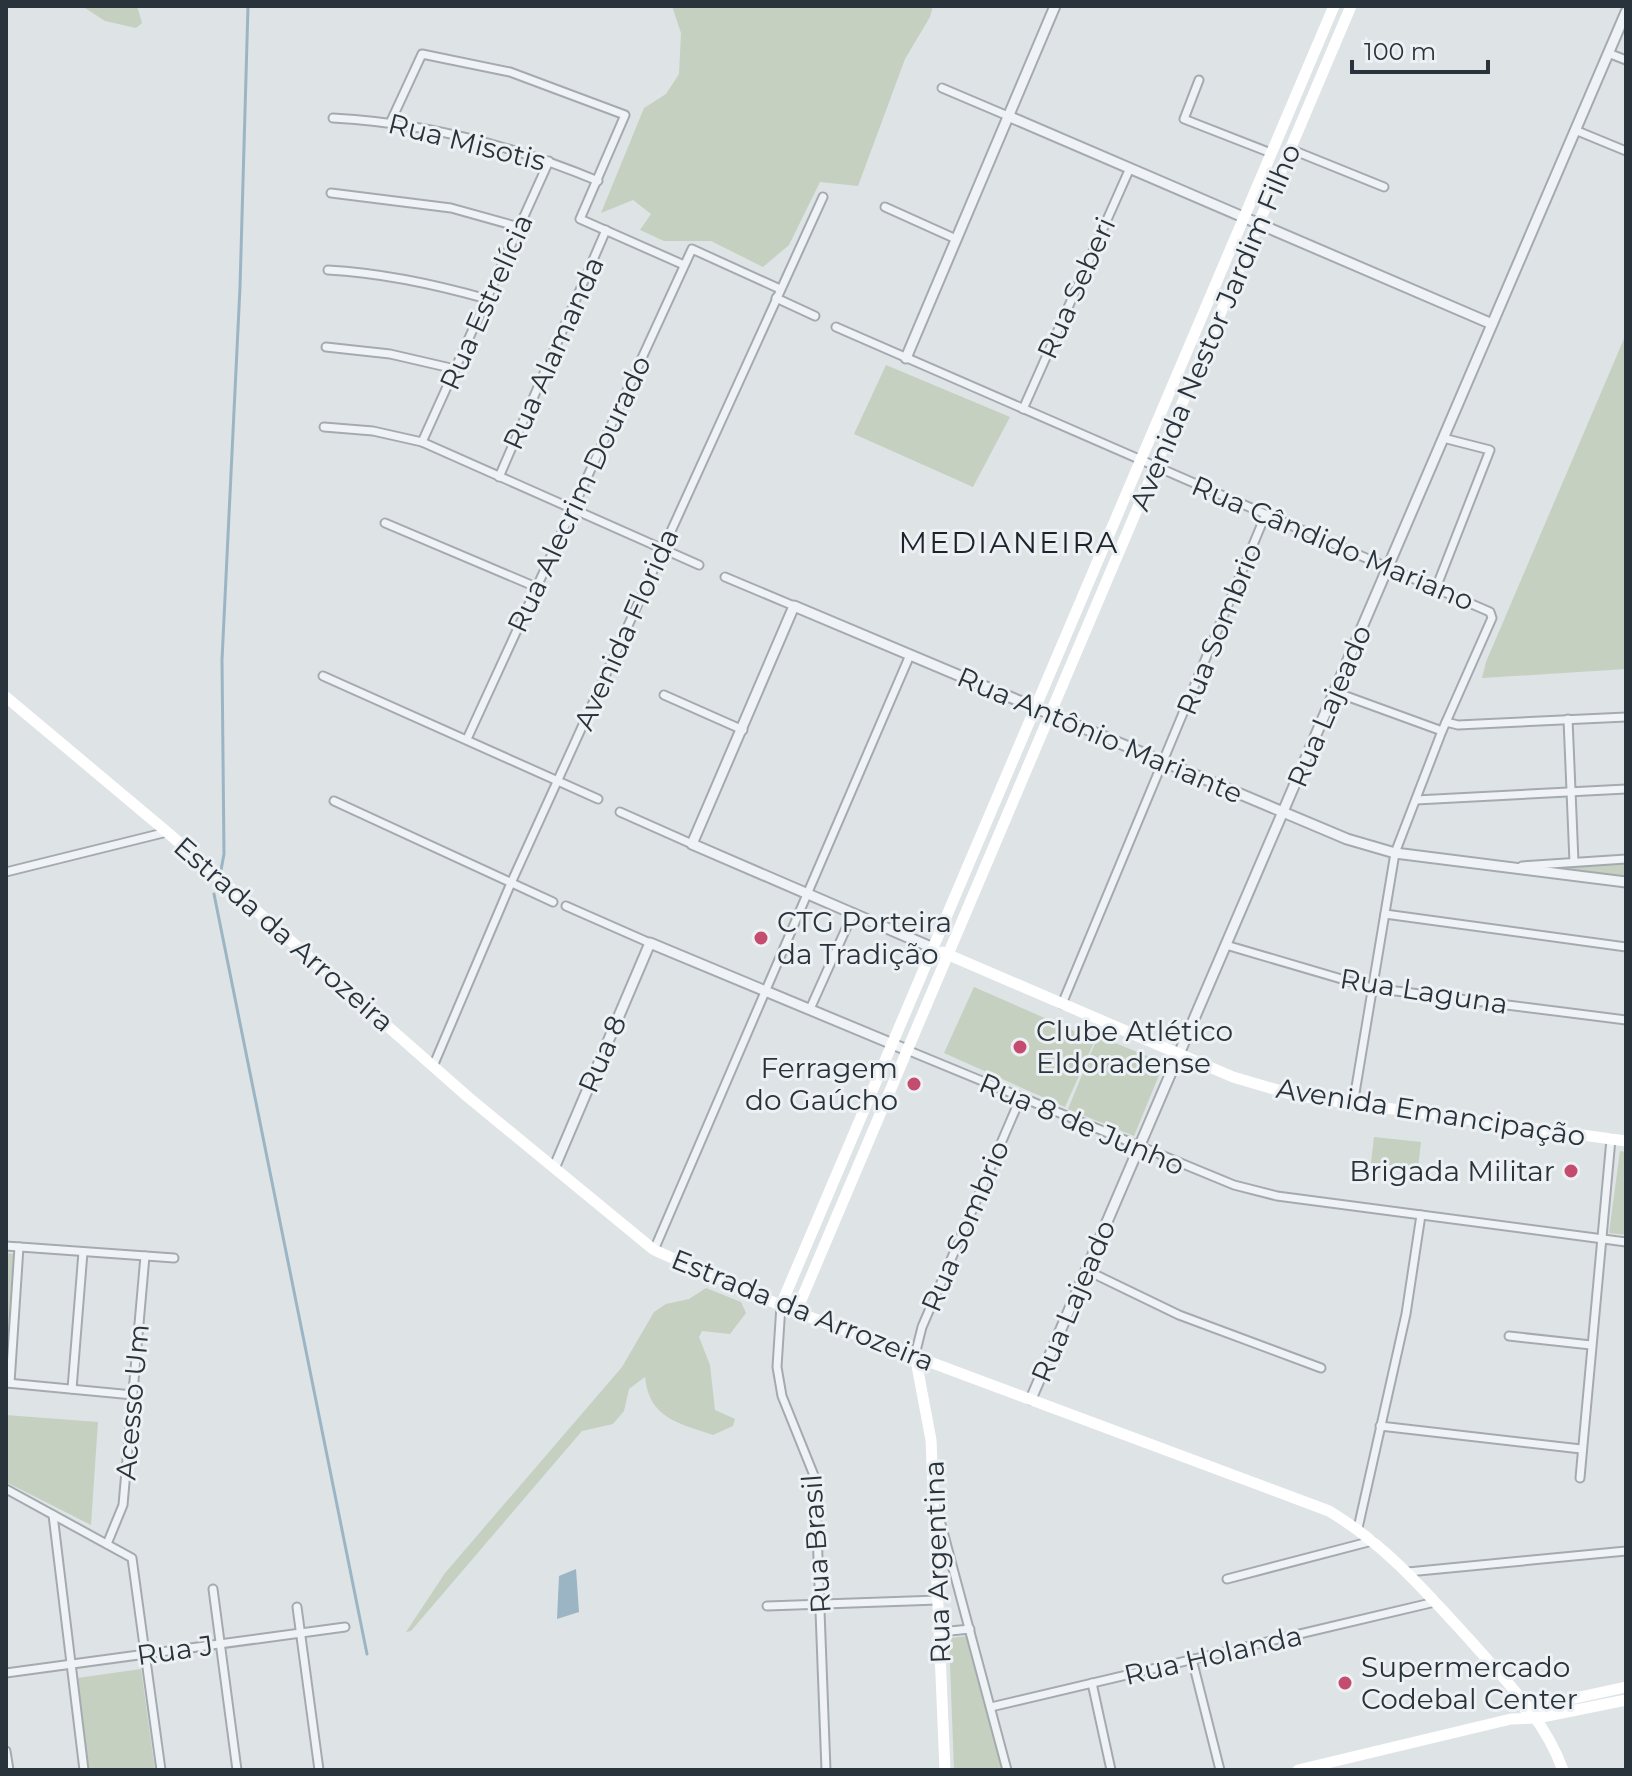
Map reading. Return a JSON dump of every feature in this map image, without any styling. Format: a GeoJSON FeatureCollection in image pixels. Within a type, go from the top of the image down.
{"type":"FeatureCollection","features":[{"type":"Feature","properties":{"kind":"main road","name":"Avenida Nestor Jardim Filho"},"geometry":{"type":"LineString","coordinates":[[781,1305],[1334,6]]}},
{"type":"Feature","properties":{"kind":"main road","name":"Avenida Nestor Jardim Filho"},"geometry":{"type":"LineString","coordinates":[[796,1312],[1351,6]]}},
{"type":"Feature","properties":{"kind":"main road"},"geometry":{"type":"LineString","coordinates":[[1296,95],[1311,101]]}},
{"type":"Feature","properties":{"kind":"main road","name":"Estrada da Arrozeira"},"geometry":{"type":"LineString","coordinates":[[6,697],[654,1250],[796,1312],[1329,1511],[1375,1540],[1408,1572],[1529,1706],[1563,1770]]}},
{"type":"Feature","properties":{"kind":"main road"},"geometry":{"type":"LineString","coordinates":[[989,817],[1004,823]]}},
{"type":"Feature","properties":{"kind":"main road","name":"Avenida Emancipação"},"geometry":{"type":"LineString","coordinates":[[933,948],[1061,1006],[1264,1087],[1353,1105],[1626,1141]]}},
{"type":"Feature","properties":{"kind":"main road","name":"Rua Argentina"},"geometry":{"type":"LineString","coordinates":[[915,1355],[928,1410],[936,1505],[945,1770]]}},
{"type":"Feature","properties":{"kind":"main road"},"geometry":{"type":"LineString","coordinates":[[1511,1719],[1529,1706],[1626,1687]]}},
{"type":"Feature","properties":{"kind":"main road"},"geometry":{"type":"LineString","coordinates":[[1298,1770],[1511,1719],[1537,1718],[1626,1700]]}},
{"type":"Feature","properties":{"kind":"street"},"geometry":{"type":"LineString","coordinates":[[906,358],[1055,6]]}},
{"type":"Feature","properties":{"kind":"street","name":"Rua Lajeado"},"geometry":{"type":"LineString","coordinates":[[1031,1399],[1626,12]]}},
{"type":"Feature","properties":{"kind":"street"},"geometry":{"type":"LineString","coordinates":[[1608,53],[1626,60]]}},
{"type":"Feature","properties":{"kind":"street"},"geometry":{"type":"LineString","coordinates":[[391,121],[422,54],[510,72],[625,115],[580,219],[684,265]]}},
{"type":"Feature","properties":{"kind":"street"},"geometry":{"type":"LineString","coordinates":[[1199,80],[1184,119],[1271,153]]}},
{"type":"Feature","properties":{"kind":"street"},"geometry":{"type":"LineString","coordinates":[[942,88],[1492,324]]}},
{"type":"Feature","properties":{"kind":"street","name":"Rua Misotis"},"geometry":{"type":"LineString","coordinates":[[333,118],[391,121],[481,140],[549,161],[598,181]]}},
{"type":"Feature","properties":{"kind":"street"},"geometry":{"type":"LineString","coordinates":[[1575,130],[1626,151]]}},
{"type":"Feature","properties":{"kind":"street"},"geometry":{"type":"LineString","coordinates":[[1290,149],[1384,187]]}},
{"type":"Feature","properties":{"kind":"street","name":"Rua Estrelícia"},"geometry":{"type":"LineString","coordinates":[[422,442],[549,161]]}},
{"type":"Feature","properties":{"kind":"street","name":"Rua Seberi"},"geometry":{"type":"LineString","coordinates":[[1023,409],[1130,168]]}},
{"type":"Feature","properties":{"kind":"street"},"geometry":{"type":"LineString","coordinates":[[331,193],[451,208],[519,227]]}},
{"type":"Feature","properties":{"kind":"street","name":"Avenida Florida"},"geometry":{"type":"LineString","coordinates":[[434,1064],[511,883],[823,197]]}},
{"type":"Feature","properties":{"kind":"street"},"geometry":{"type":"LineString","coordinates":[[885,207],[956,239]]}},
{"type":"Feature","properties":{"kind":"street","name":"Rua Alamanda"},"geometry":{"type":"LineString","coordinates":[[499,477],[606,230]]}},
{"type":"Feature","properties":{"kind":"street","name":"Rua Alecrim Dourado"},"geometry":{"type":"LineString","coordinates":[[467,739],[692,249],[780,289]]}},
{"type":"Feature","properties":{"kind":"street"},"geometry":{"type":"LineString","coordinates":[[328,270],[372,272],[428,282],[487,299]]}},
{"type":"Feature","properties":{"kind":"street"},"geometry":{"type":"LineString","coordinates":[[776,298],[815,316]]}},
{"type":"Feature","properties":{"kind":"street","name":"Rua Cândido Mariano"},"geometry":{"type":"LineString","coordinates":[[836,327],[1265,516],[1484,608],[1491,615],[1446,722]]}},
{"type":"Feature","properties":{"kind":"street"},"geometry":{"type":"LineString","coordinates":[[326,347],[390,354],[455,369]]}},
{"type":"Feature","properties":{"kind":"street"},"geometry":{"type":"LineString","coordinates":[[324,427],[373,431],[422,442],[699,565]]}},
{"type":"Feature","properties":{"kind":"street"},"geometry":{"type":"LineString","coordinates":[[1436,588],[1490,450],[1443,438]]}},
{"type":"Feature","properties":{"kind":"street","name":"Rua Sombrio"},"geometry":{"type":"LineString","coordinates":[[1061,1006],[1265,516]]}},
{"type":"Feature","properties":{"kind":"street"},"geometry":{"type":"LineString","coordinates":[[385,523],[536,587]]}},
{"type":"Feature","properties":{"kind":"street","name":"Rua Antônio Mariante"},"geometry":{"type":"LineString","coordinates":[[725,577],[1347,839],[1395,853],[1519,866],[1626,882]]}},
{"type":"Feature","properties":{"kind":"street"},"geometry":{"type":"LineString","coordinates":[[692,844],[794,606]]}},
{"type":"Feature","properties":{"kind":"street"},"geometry":{"type":"LineString","coordinates":[[654,1250],[910,655]]}},
{"type":"Feature","properties":{"kind":"street"},"geometry":{"type":"LineString","coordinates":[[323,676],[598,799]]}},
{"type":"Feature","properties":{"kind":"street"},"geometry":{"type":"LineString","coordinates":[[1335,692],[1442,731]]}},
{"type":"Feature","properties":{"kind":"street"},"geometry":{"type":"LineString","coordinates":[[664,695],[743,730]]}},
{"type":"Feature","properties":{"kind":"street"},"geometry":{"type":"LineString","coordinates":[[1353,1105],[1395,853],[1446,722],[1458,725],[1626,717]]}},
{"type":"Feature","properties":{"kind":"street"},"geometry":{"type":"LineString","coordinates":[[1568,719],[1574,862]]}},
{"type":"Feature","properties":{"kind":"street"},"geometry":{"type":"LineString","coordinates":[[1416,800],[1626,789]]}},
{"type":"Feature","properties":{"kind":"street"},"geometry":{"type":"LineString","coordinates":[[334,801],[553,902]]}},
{"type":"Feature","properties":{"kind":"street","name":"Avenida Emancipação"},"geometry":{"type":"LineString","coordinates":[[620,812],[933,948]]}},
{"type":"Feature","properties":{"kind":"street"},"geometry":{"type":"LineString","coordinates":[[6,872],[167,832]]}},
{"type":"Feature","properties":{"kind":"street"},"geometry":{"type":"LineString","coordinates":[[1519,866],[1626,859]]}},
{"type":"Feature","properties":{"kind":"street","name":"Rua 8 de Junho"},"geometry":{"type":"LineString","coordinates":[[566,906],[1020,1099],[1234,1185],[1277,1196],[1626,1242]]}},
{"type":"Feature","properties":{"kind":"street"},"geometry":{"type":"LineString","coordinates":[[810,1009],[853,913]]}},
{"type":"Feature","properties":{"kind":"street"},"geometry":{"type":"LineString","coordinates":[[1385,914],[1626,947]]}},
{"type":"Feature","properties":{"kind":"street","name":"Rua 8"},"geometry":{"type":"LineString","coordinates":[[555,1166],[650,943]]}},
{"type":"Feature","properties":{"kind":"street","name":"Rua Laguna"},"geometry":{"type":"LineString","coordinates":[[1226,945],[1372,988],[1626,1020]]}},
{"type":"Feature","properties":{"kind":"street","name":"Rua Sombrio"},"geometry":{"type":"LineString","coordinates":[[915,1355],[922,1327],[1020,1099]]}},
{"type":"Feature","properties":{"kind":"street"},"geometry":{"type":"LineString","coordinates":[[1580,1478],[1611,1139]]}},
{"type":"Feature","properties":{"kind":"street"},"geometry":{"type":"LineString","coordinates":[[1358,1528],[1406,1314],[1421,1215]]}},
{"type":"Feature","properties":{"kind":"street"},"geometry":{"type":"LineString","coordinates":[[6,1246],[174,1258]]}},
{"type":"Feature","properties":{"kind":"street"},"geometry":{"type":"LineString","coordinates":[[19,1247],[8,1383],[133,1395]]}},
{"type":"Feature","properties":{"kind":"street"},"geometry":{"type":"LineString","coordinates":[[72,1389],[83,1252]]}},
{"type":"Feature","properties":{"kind":"street","name":"Acesso Um"},"geometry":{"type":"LineString","coordinates":[[107,1544],[123,1505],[145,1256]]}},
{"type":"Feature","properties":{"kind":"street"},"geometry":{"type":"LineString","coordinates":[[1086,1270],[1179,1315],[1321,1368]]}},
{"type":"Feature","properties":{"kind":"street","name":"Rua Brasil"},"geometry":{"type":"LineString","coordinates":[[781,1305],[777,1367],[782,1396],[815,1478],[826,1770]]}},
{"type":"Feature","properties":{"kind":"street"},"geometry":{"type":"LineString","coordinates":[[779,1325],[796,1312]]}},
{"type":"Feature","properties":{"kind":"street"},"geometry":{"type":"LineString","coordinates":[[1509,1336],[1591,1345]]}},
{"type":"Feature","properties":{"kind":"street"},"geometry":{"type":"LineString","coordinates":[[1380,1426],[1581,1449]]}},
{"type":"Feature","properties":{"kind":"street"},"geometry":{"type":"LineString","coordinates":[[6,1489],[132,1558],[161,1770]]}},
{"type":"Feature","properties":{"kind":"street"},"geometry":{"type":"LineString","coordinates":[[936,1505],[1007,1770]]}},
{"type":"Feature","properties":{"kind":"street"},"geometry":{"type":"LineString","coordinates":[[53,1515],[84,1770]]}},
{"type":"Feature","properties":{"kind":"street"},"geometry":{"type":"LineString","coordinates":[[1227,1579],[1375,1540]]}},
{"type":"Feature","properties":{"kind":"street"},"geometry":{"type":"LineString","coordinates":[[1408,1572],[1626,1551]]}},
{"type":"Feature","properties":{"kind":"street"},"geometry":{"type":"LineString","coordinates":[[213,1589],[237,1770]]}},
{"type":"Feature","properties":{"kind":"street"},"geometry":{"type":"LineString","coordinates":[[767,1606],[938,1600]]}},
{"type":"Feature","properties":{"kind":"street","name":"Rua Holanda"},"geometry":{"type":"LineString","coordinates":[[991,1707],[1435,1602]]}},
{"type":"Feature","properties":{"kind":"street"},"geometry":{"type":"LineString","coordinates":[[297,1607],[319,1770]]}},
{"type":"Feature","properties":{"kind":"street","name":"Rua J"},"geometry":{"type":"LineString","coordinates":[[6,1673],[345,1627]]}},
{"type":"Feature","properties":{"kind":"street"},"geometry":{"type":"LineString","coordinates":[[940,1632],[970,1629]]}},
{"type":"Feature","properties":{"kind":"street"},"geometry":{"type":"LineString","coordinates":[[1192,1659],[1220,1770]]}},
{"type":"Feature","properties":{"kind":"street"},"geometry":{"type":"LineString","coordinates":[[1092,1683],[1111,1770]]}},
{"type":"Feature","properties":{"kind":"street"},"geometry":{"type":"LineString","coordinates":[[6,1751],[9,1770]]}},
{"type":"Feature","properties":{"kind":"green space"},"geometry":{"type":"Polygon","coordinates":[[[82,6],[137,6],[142,23],[136,28],[105,21],[82,6]]]}},
{"type":"Feature","properties":{"kind":"green space"},"geometry":{"type":"Polygon","coordinates":[[[672,6],[933,6],[930,17],[905,59],[858,186],[820,182],[789,245],[763,267],[711,241],[664,241],[640,230],[651,214],[633,200],[601,213],[644,108],[666,94],[679,74],[681,33],[672,6]]]}},
{"type":"Feature","properties":{"kind":"green space"},"geometry":{"type":"Polygon","coordinates":[[[1626,334],[1626,669],[1482,678],[1486,662],[1626,334]]]}},
{"type":"Feature","properties":{"kind":"green space"},"geometry":{"type":"Polygon","coordinates":[[[886,365],[1010,417],[973,487],[854,434],[886,365]]]}},
{"type":"Feature","properties":{"kind":"green space"},"geometry":{"type":"Polygon","coordinates":[[[1626,864],[1626,878],[1557,867],[1626,864]]]}},
{"type":"Feature","properties":{"kind":"green space","name":"Clube Atlético Eldoradense"},"geometry":{"type":"Polygon","coordinates":[[[974,987],[1095,1040],[1065,1107],[944,1053],[974,987]]]}},
{"type":"Feature","properties":{"kind":"green space"},"geometry":{"type":"Polygon","coordinates":[[[1098,1036],[1164,1063],[1134,1136],[1068,1109],[1098,1036]]]}},
{"type":"Feature","properties":{"kind":"green space"},"geometry":{"type":"Polygon","coordinates":[[[1374,1137],[1421,1142],[1418,1168],[1371,1163],[1374,1137]]]}},
{"type":"Feature","properties":{"kind":"green space"},"geometry":{"type":"Polygon","coordinates":[[[1620,1151],[1626,1152],[1626,1235],[1609,1233],[1620,1151]]]}},
{"type":"Feature","properties":{"kind":"green space"},"geometry":{"type":"Polygon","coordinates":[[[6,1253],[14,1254],[7,1371],[6,1371],[6,1253]]]}},
{"type":"Feature","properties":{"kind":"green space"},"geometry":{"type":"Polygon","coordinates":[[[706,1288],[741,1302],[746,1313],[730,1334],[702,1331],[699,1337],[710,1365],[715,1410],[735,1419],[733,1426],[713,1435],[667,1417],[652,1402],[645,1377],[629,1389],[624,1411],[613,1424],[582,1431],[411,1631],[406,1632],[445,1573],[622,1367],[654,1312],[666,1304],[689,1299],[706,1288]]]}},
{"type":"Feature","properties":{"kind":"green space"},"geometry":{"type":"Polygon","coordinates":[[[6,1415],[98,1422],[91,1525],[6,1482],[6,1415]]]}},
{"type":"Feature","properties":{"kind":"green space"},"geometry":{"type":"Polygon","coordinates":[[[967,1636],[1003,1770],[954,1770],[949,1638],[967,1636]]]}},
{"type":"Feature","properties":{"kind":"green space"},"geometry":{"type":"Polygon","coordinates":[[[141,1669],[155,1770],[88,1770],[77,1678],[141,1669]]]}},
{"type":"Feature","properties":{"kind":"water"},"geometry":{"type":"Polygon","coordinates":[[[576,1569],[579,1612],[557,1619],[559,1576],[576,1569]]]}},
{"type":"Feature","properties":{"kind":"waterway"},"geometry":{"type":"LineString","coordinates":[[221,870],[224,854],[222,660],[240,287],[248,6]]}},
{"type":"Feature","properties":{"kind":"waterway"},"geometry":{"type":"LineString","coordinates":[[214,894],[367,1654]]}},
{"type":"Feature","properties":{"kind":"place","name":"CTG Porteira da Tradição"},"geometry":{"type":"Point","coordinates":[761,938]}},
{"type":"Feature","properties":{"kind":"place","name":"Clube Atlético Eldoradense"},"geometry":{"type":"Point","coordinates":[1020,1047]}},
{"type":"Feature","properties":{"kind":"place","name":"Ferragem do Gaúcho"},"geometry":{"type":"Point","coordinates":[914,1084]}},
{"type":"Feature","properties":{"kind":"place","name":"Brigada Militar"},"geometry":{"type":"Point","coordinates":[1571,1171]}},
{"type":"Feature","properties":{"kind":"place","name":"Supermercado Codebal Center"},"geometry":{"type":"Point","coordinates":[1345,1683]}},
{"type":"Feature","properties":{"kind":"district","name":"MEDIANEIRA"},"geometry":{"type":"Point","coordinates":[1009,543]}}]}
